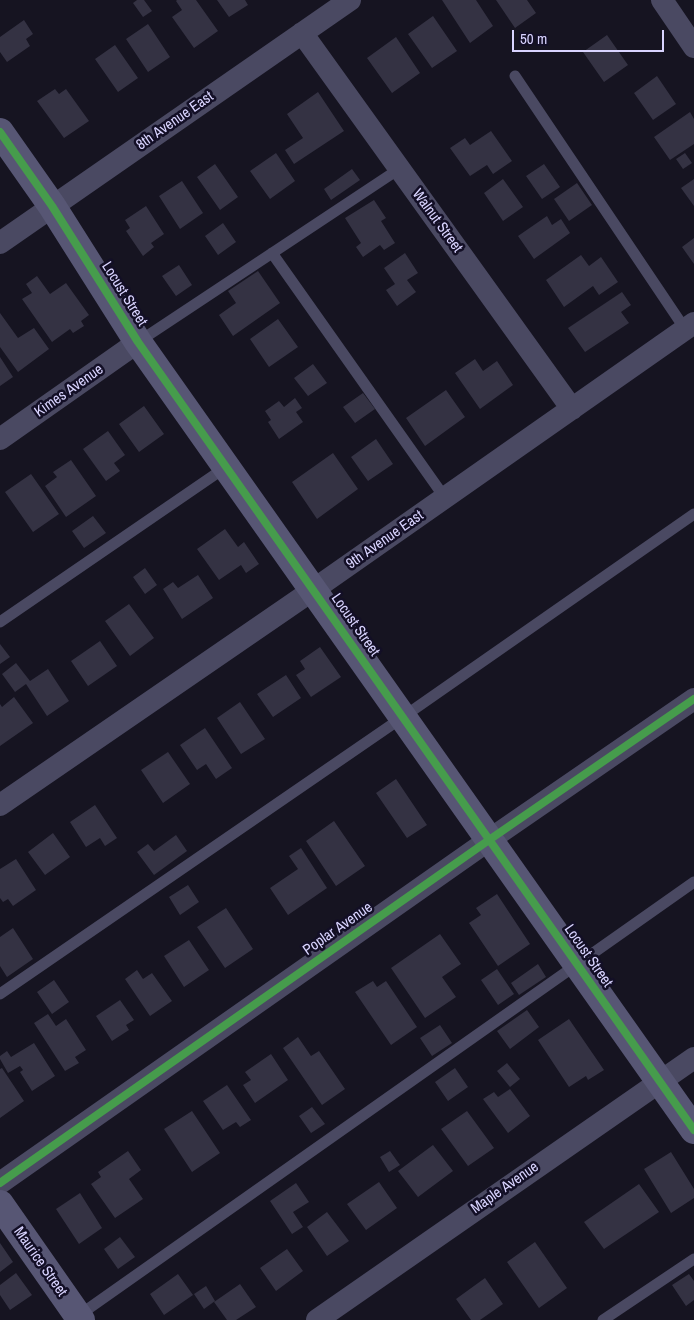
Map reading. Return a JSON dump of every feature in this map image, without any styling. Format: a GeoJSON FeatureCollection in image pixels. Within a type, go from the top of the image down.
{"type":"FeatureCollection","features":[{"type":"Feature","properties":{"kind":"street","name":"8th Avenue East"},"geometry":{"type":"LineString","coordinates":[[0,243],[350,0]]}},
{"type":"Feature","properties":{"kind":"street"},"geometry":{"type":"LineString","coordinates":[[662,0],[694,47]]}},
{"type":"Feature","properties":{"kind":"street","name":"Walnut Street"},"geometry":{"type":"LineString","coordinates":[[302,33],[572,410]]}},
{"type":"Feature","properties":{"kind":"street","name":"Locust Street"},"geometry":{"type":"LineString","coordinates":[[0,132],[52,206],[138,342],[694,1130]]}},
{"type":"Feature","properties":{"kind":"street","name":"9th Avenue East"},"geometry":{"type":"LineString","coordinates":[[0,805],[313,590],[690,326]]}},
{"type":"Feature","properties":{"kind":"street","name":"Kimes Avenue"},"geometry":{"type":"LineString","coordinates":[[0,439],[138,342]]}},
{"type":"Feature","properties":{"kind":"street","name":"Poplar Avenue"},"geometry":{"type":"LineString","coordinates":[[0,1183],[489,840],[694,699]]}},
{"type":"Feature","properties":{"kind":"street","name":"Maple Avenue"},"geometry":{"type":"LineString","coordinates":[[317,1320],[694,1058]]}},
{"type":"Feature","properties":{"kind":"street","name":"Maurice Street"},"geometry":{"type":"LineString","coordinates":[[0,1204],[79,1318]]}},
{"type":"Feature","properties":{"kind":"lane"},"geometry":{"type":"LineString","coordinates":[[515,76],[690,326]]}},
{"type":"Feature","properties":{"kind":"lane"},"geometry":{"type":"LineString","coordinates":[[138,342],[399,169]]}},
{"type":"Feature","properties":{"kind":"lane"},"geometry":{"type":"LineString","coordinates":[[272,253],[445,498]]}},
{"type":"Feature","properties":{"kind":"lane"},"geometry":{"type":"LineString","coordinates":[[0,622],[226,467]]}},
{"type":"Feature","properties":{"kind":"lane"},"geometry":{"type":"LineString","coordinates":[[0,994],[694,514]]}},
{"type":"Feature","properties":{"kind":"lane"},"geometry":{"type":"LineString","coordinates":[[79,1318],[694,882]]}},
{"type":"Feature","properties":{"kind":"lane"},"geometry":{"type":"LineString","coordinates":[[603,1320],[694,1259]]}},
{"type":"Feature","properties":{"kind":"building"},"geometry":{"type":"Polygon","coordinates":[[[137,0],[144,0],[152,11],[143,17],[133,3],[137,0]]]}},
{"type":"Feature","properties":{"kind":"building"},"geometry":{"type":"Polygon","coordinates":[[[177,0],[196,0],[218,31],[194,48],[172,17],[182,10],[177,0]]]}},
{"type":"Feature","properties":{"kind":"building"},"geometry":{"type":"Polygon","coordinates":[[[217,0],[245,0],[248,5],[229,17],[217,0]]]}},
{"type":"Feature","properties":{"kind":"building"},"geometry":{"type":"Polygon","coordinates":[[[442,0],[476,0],[493,26],[470,43],[442,0]]]}},
{"type":"Feature","properties":{"kind":"building"},"geometry":{"type":"Polygon","coordinates":[[[496,0],[527,0],[536,13],[515,28],[496,0]]]}},
{"type":"Feature","properties":{"kind":"building"},"geometry":{"type":"Polygon","coordinates":[[[433,16],[457,51],[432,68],[408,34],[433,16]]]}},
{"type":"Feature","properties":{"kind":"building"},"geometry":{"type":"Polygon","coordinates":[[[24,20],[33,34],[26,39],[30,46],[7,62],[0,52],[0,37],[24,20]]]}},
{"type":"Feature","properties":{"kind":"building"},"geometry":{"type":"Polygon","coordinates":[[[148,24],[170,57],[148,72],[126,39],[148,24]]]}},
{"type":"Feature","properties":{"kind":"building"},"geometry":{"type":"Polygon","coordinates":[[[607,35],[628,65],[604,82],[583,52],[607,35]]]}},
{"type":"Feature","properties":{"kind":"building"},"geometry":{"type":"Polygon","coordinates":[[[396,37],[420,73],[392,93],[367,58],[396,37]]]}},
{"type":"Feature","properties":{"kind":"building"},"geometry":{"type":"Polygon","coordinates":[[[115,45],[138,78],[118,92],[95,59],[115,45]]]}},
{"type":"Feature","properties":{"kind":"building"},"geometry":{"type":"Polygon","coordinates":[[[657,76],[676,104],[653,120],[634,93],[657,76]]]}},
{"type":"Feature","properties":{"kind":"building"},"geometry":{"type":"Polygon","coordinates":[[[55,89],[59,94],[66,89],[89,121],[64,138],[37,101],[55,89]]]}},
{"type":"Feature","properties":{"kind":"building"},"geometry":{"type":"Polygon","coordinates":[[[318,92],[344,131],[294,164],[285,150],[303,138],[287,114],[318,92]]]}},
{"type":"Feature","properties":{"kind":"building"},"geometry":{"type":"Polygon","coordinates":[[[690,112],[694,119],[694,144],[670,160],[654,137],[690,112]]]}},
{"type":"Feature","properties":{"kind":"building"},"geometry":{"type":"Polygon","coordinates":[[[491,131],[512,161],[493,174],[487,165],[470,176],[450,148],[465,138],[470,145],[491,131]]]}},
{"type":"Feature","properties":{"kind":"building"},"geometry":{"type":"Polygon","coordinates":[[[276,153],[295,181],[270,199],[250,171],[276,153]]]}},
{"type":"Feature","properties":{"kind":"building"},"geometry":{"type":"Polygon","coordinates":[[[685,153],[692,163],[683,169],[676,159],[685,153]]]}},
{"type":"Feature","properties":{"kind":"building"},"geometry":{"type":"Polygon","coordinates":[[[215,164],[238,197],[220,210],[197,177],[215,164]]]}},
{"type":"Feature","properties":{"kind":"building"},"geometry":{"type":"Polygon","coordinates":[[[544,164],[560,187],[542,199],[526,176],[544,164]]]}},
{"type":"Feature","properties":{"kind":"building"},"geometry":{"type":"Polygon","coordinates":[[[352,169],[360,180],[331,200],[324,189],[352,169]]]}},
{"type":"Feature","properties":{"kind":"building"},"geometry":{"type":"Polygon","coordinates":[[[503,179],[523,207],[503,221],[484,193],[503,179]]]}},
{"type":"Feature","properties":{"kind":"building"},"geometry":{"type":"Polygon","coordinates":[[[694,179],[694,206],[681,188],[694,179]]]}},
{"type":"Feature","properties":{"kind":"building"},"geometry":{"type":"Polygon","coordinates":[[[182,181],[203,213],[180,229],[159,196],[182,181]]]}},
{"type":"Feature","properties":{"kind":"building"},"geometry":{"type":"Polygon","coordinates":[[[577,183],[592,205],[569,221],[554,199],[577,183]]]}},
{"type":"Feature","properties":{"kind":"building"},"geometry":{"type":"Polygon","coordinates":[[[374,200],[386,218],[381,221],[395,243],[384,250],[380,245],[363,257],[356,247],[361,243],[345,218],[374,200]]]}},
{"type":"Feature","properties":{"kind":"building"},"geometry":{"type":"Polygon","coordinates":[[[146,206],[164,234],[151,243],[154,247],[143,256],[126,231],[130,228],[125,220],[146,206]]]}},
{"type":"Feature","properties":{"kind":"building"},"geometry":{"type":"Polygon","coordinates":[[[547,216],[552,225],[561,219],[570,233],[534,259],[518,236],[547,216]]]}},
{"type":"Feature","properties":{"kind":"building"},"geometry":{"type":"Polygon","coordinates":[[[223,223],[236,242],[218,255],[205,236],[223,223]]]}},
{"type":"Feature","properties":{"kind":"building"},"geometry":{"type":"Polygon","coordinates":[[[694,238],[694,264],[682,247],[694,238]]]}},
{"type":"Feature","properties":{"kind":"building"},"geometry":{"type":"Polygon","coordinates":[[[405,253],[418,273],[407,280],[416,292],[397,306],[386,290],[395,284],[384,268],[405,253]]]}},
{"type":"Feature","properties":{"kind":"building"},"geometry":{"type":"Polygon","coordinates":[[[581,255],[589,266],[601,257],[618,282],[599,295],[593,286],[564,307],[546,280],[581,255]]]}},
{"type":"Feature","properties":{"kind":"building"},"geometry":{"type":"Polygon","coordinates":[[[179,265],[192,285],[176,296],[162,276],[179,265]]]}},
{"type":"Feature","properties":{"kind":"building"},"geometry":{"type":"Polygon","coordinates":[[[258,271],[280,303],[233,336],[219,315],[236,303],[228,291],[258,271]]]}},
{"type":"Feature","properties":{"kind":"building"},"geometry":{"type":"Polygon","coordinates":[[[37,276],[50,294],[66,283],[89,315],[81,321],[84,326],[73,333],[70,329],[52,342],[22,299],[32,293],[26,284],[37,276]]]}},
{"type":"Feature","properties":{"kind":"building"},"geometry":{"type":"Polygon","coordinates":[[[622,292],[631,305],[621,312],[629,323],[585,352],[568,328],[622,292]]]}},
{"type":"Feature","properties":{"kind":"building"},"geometry":{"type":"Polygon","coordinates":[[[0,313],[18,338],[34,328],[49,349],[18,372],[0,347],[0,313]]]}},
{"type":"Feature","properties":{"kind":"building"},"geometry":{"type":"Polygon","coordinates":[[[278,319],[298,347],[269,367],[250,339],[278,319]]]}},
{"type":"Feature","properties":{"kind":"building"},"geometry":{"type":"Polygon","coordinates":[[[0,357],[13,377],[0,386],[0,357]]]}},
{"type":"Feature","properties":{"kind":"building"},"geometry":{"type":"Polygon","coordinates":[[[475,359],[483,371],[497,361],[513,385],[480,409],[455,373],[475,359]]]}},
{"type":"Feature","properties":{"kind":"building"},"geometry":{"type":"Polygon","coordinates":[[[313,364],[327,383],[308,396],[294,378],[313,364]]]}},
{"type":"Feature","properties":{"kind":"building"},"geometry":{"type":"Polygon","coordinates":[[[446,390],[465,417],[425,446],[406,418],[446,390]]]}},
{"type":"Feature","properties":{"kind":"building"},"geometry":{"type":"Polygon","coordinates":[[[363,393],[375,409],[355,423],[343,407],[363,393]]]}},
{"type":"Feature","properties":{"kind":"building"},"geometry":{"type":"Polygon","coordinates":[[[295,398],[302,408],[296,412],[303,422],[279,439],[268,422],[271,420],[265,411],[279,401],[284,407],[295,398]]]}},
{"type":"Feature","properties":{"kind":"building"},"geometry":{"type":"Polygon","coordinates":[[[144,406],[164,434],[139,452],[119,424],[144,406]]]}},
{"type":"Feature","properties":{"kind":"building"},"geometry":{"type":"Polygon","coordinates":[[[108,431],[125,455],[114,463],[120,471],[106,481],[83,449],[108,431]]]}},
{"type":"Feature","properties":{"kind":"building"},"geometry":{"type":"Polygon","coordinates":[[[376,439],[393,464],[368,481],[351,457],[376,439]]]}},
{"type":"Feature","properties":{"kind":"building"},"geometry":{"type":"Polygon","coordinates":[[[333,453],[358,489],[317,519],[292,482],[333,453]]]}},
{"type":"Feature","properties":{"kind":"building"},"geometry":{"type":"Polygon","coordinates":[[[71,460],[96,496],[66,517],[45,486],[57,477],[53,472],[71,460]]]}},
{"type":"Feature","properties":{"kind":"building"},"geometry":{"type":"Polygon","coordinates":[[[31,474],[59,514],[33,532],[5,492],[31,474]]]}},
{"type":"Feature","properties":{"kind":"building"},"geometry":{"type":"Polygon","coordinates":[[[93,516],[106,533],[84,548],[72,531],[93,516]]]}},
{"type":"Feature","properties":{"kind":"building"},"geometry":{"type":"Polygon","coordinates":[[[225,529],[238,547],[244,542],[259,564],[246,573],[241,565],[219,580],[197,549],[225,529]]]}},
{"type":"Feature","properties":{"kind":"building"},"geometry":{"type":"Polygon","coordinates":[[[145,568],[157,585],[145,594],[133,577],[145,568]]]}},
{"type":"Feature","properties":{"kind":"building"},"geometry":{"type":"Polygon","coordinates":[[[198,575],[213,598],[182,619],[163,589],[173,582],[178,588],[198,575]]]}},
{"type":"Feature","properties":{"kind":"building"},"geometry":{"type":"Polygon","coordinates":[[[129,604],[154,638],[130,656],[105,621],[129,604]]]}},
{"type":"Feature","properties":{"kind":"building"},"geometry":{"type":"Polygon","coordinates":[[[100,641],[117,666],[88,686],[71,661],[100,641]]]}},
{"type":"Feature","properties":{"kind":"building"},"geometry":{"type":"Polygon","coordinates":[[[0,644],[10,657],[0,664],[0,644]]]}},
{"type":"Feature","properties":{"kind":"building"},"geometry":{"type":"Polygon","coordinates":[[[320,647],[341,677],[311,697],[296,675],[305,669],[300,661],[320,647]]]}},
{"type":"Feature","properties":{"kind":"building"},"geometry":{"type":"Polygon","coordinates":[[[16,663],[30,681],[48,669],[69,701],[47,716],[26,684],[15,692],[2,674],[16,663]]]}},
{"type":"Feature","properties":{"kind":"building"},"geometry":{"type":"Polygon","coordinates":[[[286,675],[301,698],[273,717],[257,694],[286,675]]]}},
{"type":"Feature","properties":{"kind":"building"},"geometry":{"type":"Polygon","coordinates":[[[14,697],[33,723],[0,746],[0,704],[2,707],[14,697]]]}},
{"type":"Feature","properties":{"kind":"building"},"geometry":{"type":"Polygon","coordinates":[[[240,702],[265,739],[241,754],[217,718],[240,702]]]}},
{"type":"Feature","properties":{"kind":"building"},"geometry":{"type":"Polygon","coordinates":[[[205,728],[232,768],[216,779],[206,764],[197,770],[180,745],[205,728]]]}},
{"type":"Feature","properties":{"kind":"building"},"geometry":{"type":"Polygon","coordinates":[[[168,752],[190,784],[163,803],[141,770],[168,752]]]}},
{"type":"Feature","properties":{"kind":"building"},"geometry":{"type":"Polygon","coordinates":[[[396,779],[427,825],[407,838],[376,793],[396,779]]]}},
{"type":"Feature","properties":{"kind":"building"},"geometry":{"type":"Polygon","coordinates":[[[95,805],[117,838],[105,846],[100,838],[86,847],[70,822],[95,805]]]}},
{"type":"Feature","properties":{"kind":"building"},"geometry":{"type":"Polygon","coordinates":[[[334,821],[365,866],[336,886],[306,841],[334,821]]]}},
{"type":"Feature","properties":{"kind":"building"},"geometry":{"type":"Polygon","coordinates":[[[53,833],[70,857],[45,875],[28,852],[53,833]]]}},
{"type":"Feature","properties":{"kind":"building"},"geometry":{"type":"Polygon","coordinates":[[[176,835],[187,851],[154,875],[137,852],[148,844],[154,851],[176,835]]]}},
{"type":"Feature","properties":{"kind":"building"},"geometry":{"type":"Polygon","coordinates":[[[301,848],[327,888],[288,915],[270,888],[298,869],[289,856],[301,848]]]}},
{"type":"Feature","properties":{"kind":"building"},"geometry":{"type":"Polygon","coordinates":[[[16,859],[36,890],[13,906],[8,899],[3,902],[0,898],[0,869],[16,859]]]}},
{"type":"Feature","properties":{"kind":"building"},"geometry":{"type":"Polygon","coordinates":[[[188,885],[199,902],[180,915],[169,897],[188,885]]]}},
{"type":"Feature","properties":{"kind":"building"},"geometry":{"type":"Polygon","coordinates":[[[497,894],[530,944],[498,966],[469,923],[481,915],[476,908],[497,894]]]}},
{"type":"Feature","properties":{"kind":"building"},"geometry":{"type":"Polygon","coordinates":[[[226,908],[253,949],[225,968],[197,927],[226,908]]]}},
{"type":"Feature","properties":{"kind":"building"},"geometry":{"type":"Polygon","coordinates":[[[13,928],[33,959],[7,977],[0,966],[0,937],[13,928]]]}},
{"type":"Feature","properties":{"kind":"building"},"geometry":{"type":"Polygon","coordinates":[[[440,934],[461,964],[442,977],[456,997],[425,1018],[391,968],[440,934]]]}},
{"type":"Feature","properties":{"kind":"building"},"geometry":{"type":"Polygon","coordinates":[[[189,940],[209,970],[184,987],[164,956],[189,940]]]}},
{"type":"Feature","properties":{"kind":"building"},"geometry":{"type":"Polygon","coordinates":[[[538,964],[546,977],[519,995],[511,983],[538,964]]]}},
{"type":"Feature","properties":{"kind":"building"},"geometry":{"type":"Polygon","coordinates":[[[497,969],[514,994],[498,1005],[481,980],[497,969]]]}},
{"type":"Feature","properties":{"kind":"building"},"geometry":{"type":"Polygon","coordinates":[[[137,970],[143,979],[152,973],[172,1001],[150,1016],[125,979],[137,970]]]}},
{"type":"Feature","properties":{"kind":"building"},"geometry":{"type":"Polygon","coordinates":[[[54,980],[69,1002],[52,1014],[37,992],[54,980]]]}},
{"type":"Feature","properties":{"kind":"building"},"geometry":{"type":"Polygon","coordinates":[[[373,981],[377,987],[386,981],[417,1027],[391,1045],[355,992],[373,981]]]}},
{"type":"Feature","properties":{"kind":"building"},"geometry":{"type":"Polygon","coordinates":[[[120,1000],[134,1020],[126,1025],[129,1030],[112,1041],[96,1016],[120,1000]]]}},
{"type":"Feature","properties":{"kind":"building"},"geometry":{"type":"Polygon","coordinates":[[[527,1010],[539,1027],[510,1049],[497,1031],[527,1010]]]}},
{"type":"Feature","properties":{"kind":"building"},"geometry":{"type":"Polygon","coordinates":[[[48,1014],[56,1026],[66,1019],[86,1050],[75,1057],[79,1063],[65,1071],[34,1023],[48,1014]]]}},
{"type":"Feature","properties":{"kind":"building"},"geometry":{"type":"Polygon","coordinates":[[[569,1019],[604,1070],[588,1080],[586,1076],[569,1087],[538,1040],[569,1019]]]}},
{"type":"Feature","properties":{"kind":"building"},"geometry":{"type":"Polygon","coordinates":[[[440,1025],[452,1043],[432,1056],[420,1038],[440,1025]]]}},
{"type":"Feature","properties":{"kind":"building"},"geometry":{"type":"Polygon","coordinates":[[[298,1037],[311,1056],[319,1051],[345,1089],[322,1105],[283,1048],[298,1037]]]}},
{"type":"Feature","properties":{"kind":"building"},"geometry":{"type":"Polygon","coordinates":[[[34,1043],[55,1076],[32,1091],[20,1072],[23,1070],[20,1066],[8,1073],[0,1056],[7,1051],[11,1057],[34,1043]]]}},
{"type":"Feature","properties":{"kind":"building"},"geometry":{"type":"Polygon","coordinates":[[[271,1054],[288,1080],[255,1103],[243,1085],[251,1080],[245,1072],[271,1054]]]}},
{"type":"Feature","properties":{"kind":"building"},"geometry":{"type":"Polygon","coordinates":[[[507,1063],[520,1079],[510,1087],[497,1071],[507,1063]]]}},
{"type":"Feature","properties":{"kind":"building"},"geometry":{"type":"Polygon","coordinates":[[[2,1068],[24,1101],[0,1118],[0,1069],[2,1068]]]}},
{"type":"Feature","properties":{"kind":"building"},"geometry":{"type":"Polygon","coordinates":[[[455,1068],[468,1087],[448,1101],[435,1082],[455,1068]]]}},
{"type":"Feature","properties":{"kind":"building"},"geometry":{"type":"Polygon","coordinates":[[[227,1085],[251,1120],[240,1127],[236,1122],[223,1130],[203,1101],[227,1085]]]}},
{"type":"Feature","properties":{"kind":"building"},"geometry":{"type":"Polygon","coordinates":[[[510,1089],[530,1116],[508,1133],[483,1099],[494,1092],[498,1097],[510,1089]]]}},
{"type":"Feature","properties":{"kind":"building"},"geometry":{"type":"Polygon","coordinates":[[[312,1107],[325,1124],[311,1133],[299,1116],[312,1107]]]}},
{"type":"Feature","properties":{"kind":"building"},"geometry":{"type":"Polygon","coordinates":[[[192,1111],[220,1153],[192,1172],[164,1129],[192,1111]]]}},
{"type":"Feature","properties":{"kind":"building"},"geometry":{"type":"Polygon","coordinates":[[[467,1111],[494,1148],[468,1166],[441,1129],[467,1111]]]}},
{"type":"Feature","properties":{"kind":"building"},"geometry":{"type":"Polygon","coordinates":[[[433,1145],[453,1171],[418,1197],[398,1171],[433,1145]]]}},
{"type":"Feature","properties":{"kind":"building"},"geometry":{"type":"Polygon","coordinates":[[[128,1151],[141,1170],[129,1179],[143,1199],[115,1218],[91,1184],[101,1177],[98,1172],[128,1151]]]}},
{"type":"Feature","properties":{"kind":"building"},"geometry":{"type":"Polygon","coordinates":[[[390,1151],[400,1165],[389,1172],[380,1157],[390,1151]]]}},
{"type":"Feature","properties":{"kind":"building"},"geometry":{"type":"Polygon","coordinates":[[[671,1152],[694,1189],[694,1198],[671,1213],[644,1169],[671,1152]]]}},
{"type":"Feature","properties":{"kind":"building"},"geometry":{"type":"Polygon","coordinates":[[[379,1182],[397,1208],[366,1230],[347,1204],[379,1182]]]}},
{"type":"Feature","properties":{"kind":"building"},"geometry":{"type":"Polygon","coordinates":[[[296,1183],[309,1202],[293,1212],[303,1227],[292,1234],[270,1201],[296,1183]]]}},
{"type":"Feature","properties":{"kind":"building"},"geometry":{"type":"Polygon","coordinates":[[[639,1184],[659,1212],[604,1249],[584,1222],[639,1184]]]}},
{"type":"Feature","properties":{"kind":"building"},"geometry":{"type":"Polygon","coordinates":[[[80,1193],[102,1228],[79,1244],[56,1209],[80,1193]]]}},
{"type":"Feature","properties":{"kind":"building"},"geometry":{"type":"Polygon","coordinates":[[[327,1212],[349,1241],[327,1256],[307,1227],[327,1212]]]}},
{"type":"Feature","properties":{"kind":"building"},"geometry":{"type":"Polygon","coordinates":[[[120,1237],[135,1257],[118,1269],[104,1249],[120,1237]]]}},
{"type":"Feature","properties":{"kind":"building"},"geometry":{"type":"Polygon","coordinates":[[[535,1242],[567,1288],[539,1308],[507,1262],[535,1242]]]}},
{"type":"Feature","properties":{"kind":"building"},"geometry":{"type":"Polygon","coordinates":[[[0,1243],[13,1262],[0,1272],[0,1243]]]}},
{"type":"Feature","properties":{"kind":"building"},"geometry":{"type":"Polygon","coordinates":[[[287,1249],[303,1271],[276,1291],[260,1268],[287,1249]]]}},
{"type":"Feature","properties":{"kind":"building"},"geometry":{"type":"Polygon","coordinates":[[[16,1273],[32,1295],[10,1310],[0,1295],[0,1285],[16,1273]]]}},
{"type":"Feature","properties":{"kind":"building"},"geometry":{"type":"Polygon","coordinates":[[[178,1274],[193,1295],[164,1315],[150,1294],[178,1274]]]}},
{"type":"Feature","properties":{"kind":"building"},"geometry":{"type":"Polygon","coordinates":[[[689,1274],[694,1281],[694,1300],[686,1306],[672,1285],[689,1274]]]}},
{"type":"Feature","properties":{"kind":"building"},"geometry":{"type":"Polygon","coordinates":[[[485,1278],[503,1304],[480,1320],[471,1320],[456,1299],[485,1278]]]}},
{"type":"Feature","properties":{"kind":"building"},"geometry":{"type":"Polygon","coordinates":[[[240,1284],[256,1307],[236,1320],[227,1320],[214,1302],[240,1284]]]}},
{"type":"Feature","properties":{"kind":"building"},"geometry":{"type":"Polygon","coordinates":[[[206,1286],[215,1301],[204,1309],[194,1294],[206,1286]]]}},
{"type":"Feature","properties":{"kind":"cycle path"},"geometry":{"type":"LineString","coordinates":[[0,132],[52,206],[138,342],[694,1130]]}},
{"type":"Feature","properties":{"kind":"cycle path"},"geometry":{"type":"LineString","coordinates":[[0,1183],[489,840],[694,699]]}}]}
